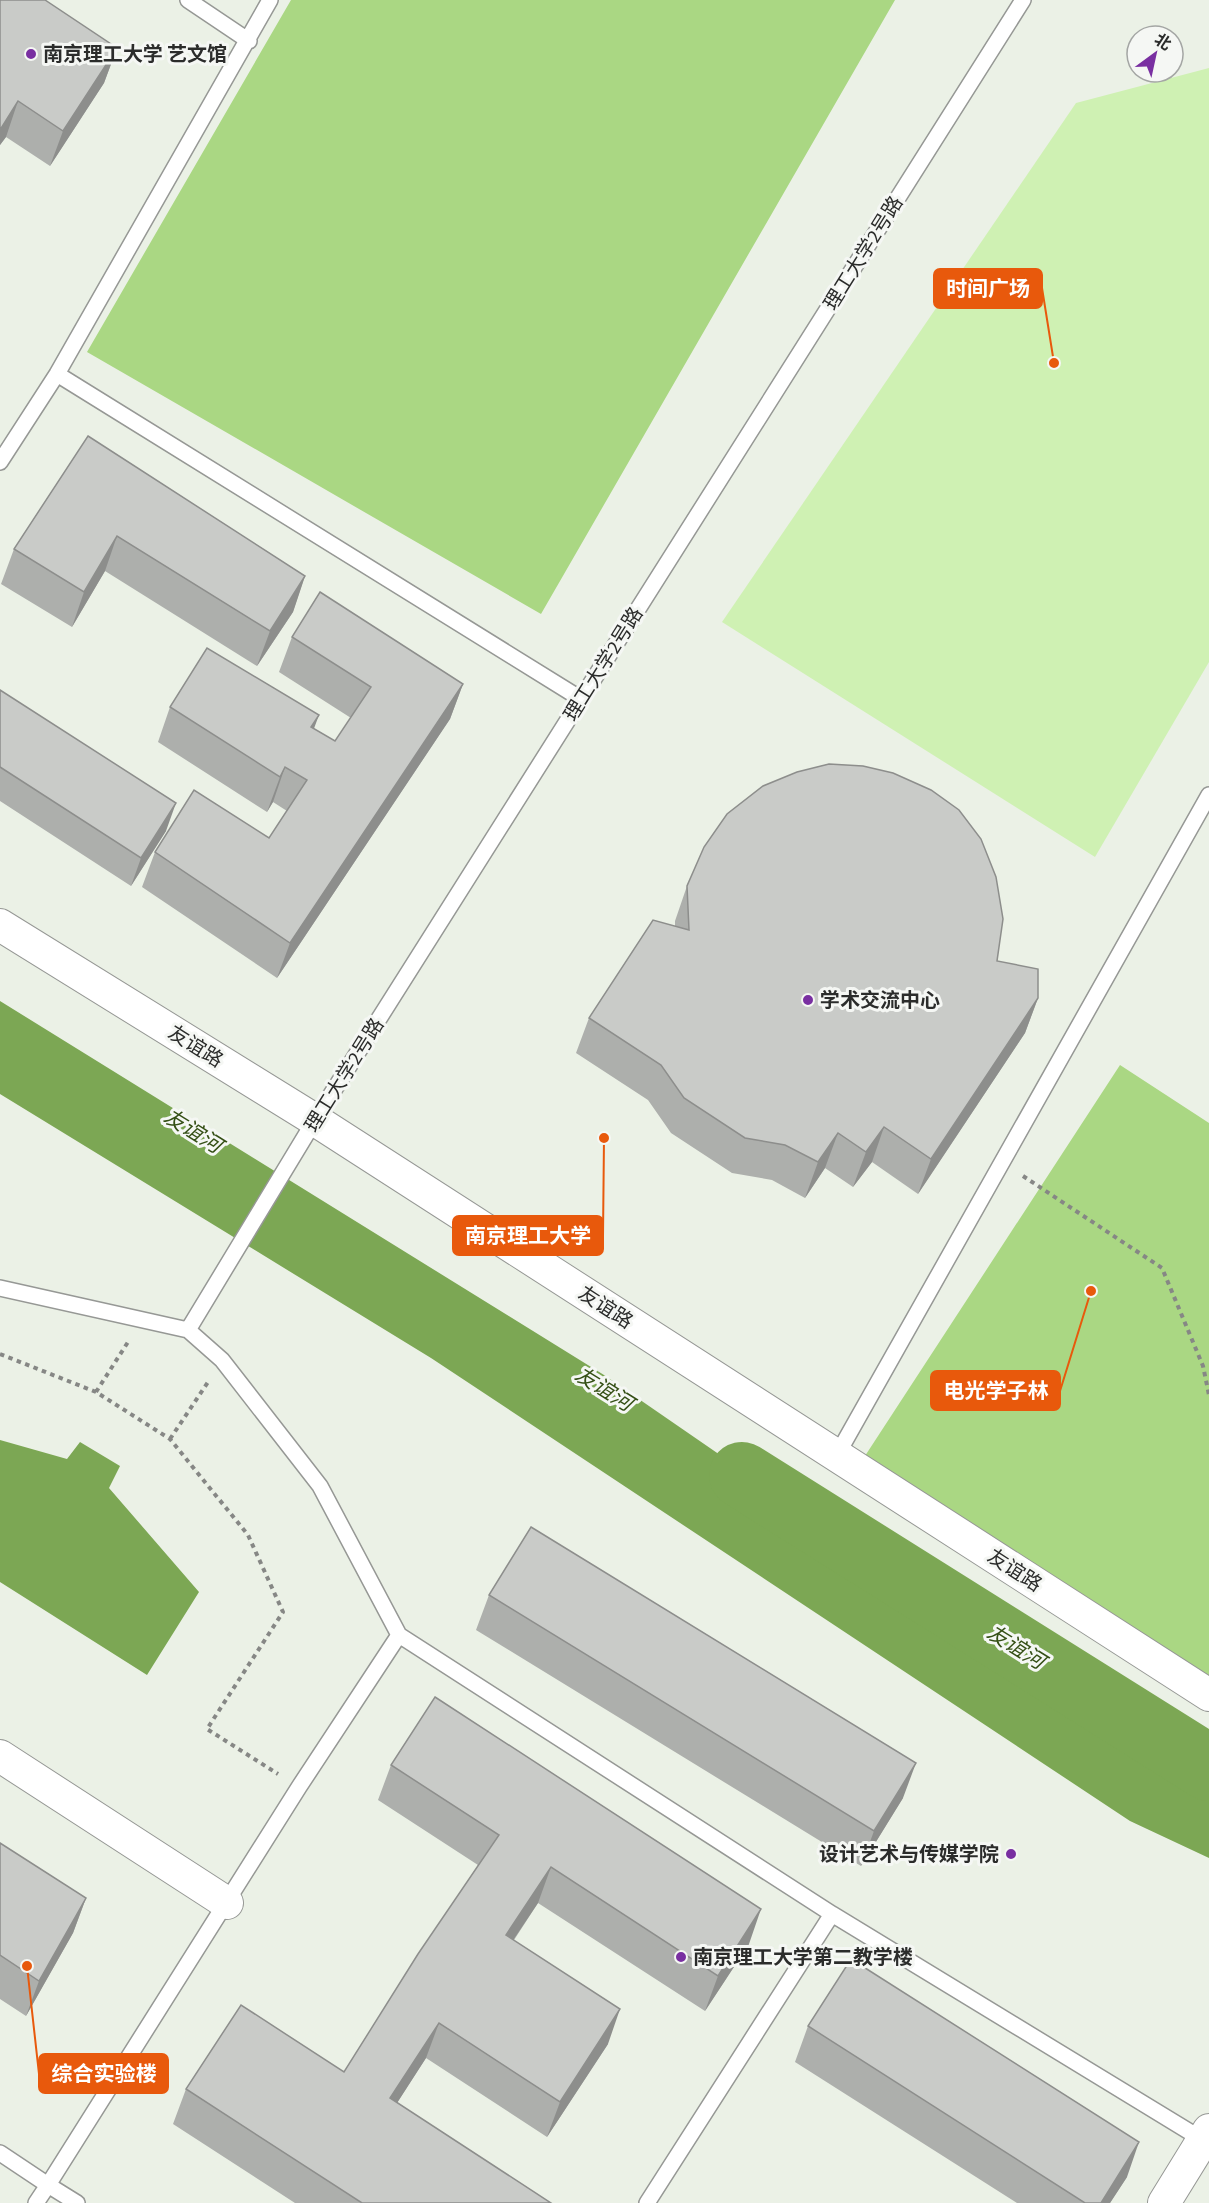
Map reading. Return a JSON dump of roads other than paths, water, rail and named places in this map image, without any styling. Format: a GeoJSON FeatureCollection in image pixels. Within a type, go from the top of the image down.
{"type":"FeatureCollection","features":[{"type":"Feature","properties":{"kind":"street","name":"友谊路"},"geometry":{"type":"LineString","coordinates":[[0,925],[315,1120],[1209,1695]]}},
{"type":"Feature","properties":{"kind":"street"},"geometry":{"type":"LineString","coordinates":[[0,1756],[227,1903]]}},
{"type":"Feature","properties":{"kind":"street"},"geometry":{"type":"LineString","coordinates":[[1164,2203],[1206,2135]]}},
{"type":"Feature","properties":{"kind":"lane"},"geometry":{"type":"LineString","coordinates":[[188,0],[249,41]]}},
{"type":"Feature","properties":{"kind":"lane"},"geometry":{"type":"LineString","coordinates":[[0,462],[57,374],[249,41],[270,0]]}},
{"type":"Feature","properties":{"kind":"lane","name":"理工大学2号路"},"geometry":{"type":"LineString","coordinates":[[188,1330],[315,1120],[1023,0]]}},
{"type":"Feature","properties":{"kind":"lane"},"geometry":{"type":"LineString","coordinates":[[57,374],[581,699]]}},
{"type":"Feature","properties":{"kind":"lane"},"geometry":{"type":"LineString","coordinates":[[837,1455],[1209,795]]}},
{"type":"Feature","properties":{"kind":"lane"},"geometry":{"type":"LineString","coordinates":[[0,1288],[188,1330],[222,1360],[320,1486],[399,1635],[832,1914],[1206,2135]]}},
{"type":"Feature","properties":{"kind":"lane"},"geometry":{"type":"LineString","coordinates":[[36,2203],[299,1787],[399,1635]]}},
{"type":"Feature","properties":{"kind":"lane"},"geometry":{"type":"LineString","coordinates":[[647,2203],[832,1914]]}},
{"type":"Feature","properties":{"kind":"lane"},"geometry":{"type":"LineString","coordinates":[[0,2153],[77,2203]]}},
{"type":"Feature","properties":{"kind":"water"},"geometry":{"type":"Polygon","coordinates":[[[0,1001],[604,1375],[1197,1784],[1209,1789],[1209,1858],[1130,1821],[431,1358],[0,1094],[0,1001]]]}},
{"type":"Feature","properties":{"kind":"water"},"geometry":{"type":"Polygon","coordinates":[[[0,1440],[67,1459],[80,1442],[120,1466],[109,1488],[199,1592],[147,1675],[0,1582],[0,1440]]]}},
{"type":"Feature","properties":{"kind":"waterway","name":"友谊河"},"geometry":{"type":"LineString","coordinates":[[742,1475],[1209,1768]]}},
{"type":"Feature","properties":{"kind":"place","name":"南京理工大学 艺文馆"},"geometry":{"type":"Point","coordinates":[31,54]}},
{"type":"Feature","properties":{"kind":"place","name":"时间广场"},"geometry":{"type":"Point","coordinates":[1054,363]}},
{"type":"Feature","properties":{"kind":"place","name":"学术交流中心"},"geometry":{"type":"Point","coordinates":[808,1000]}},
{"type":"Feature","properties":{"kind":"place","name":"南京理工大学"},"geometry":{"type":"Point","coordinates":[604,1138]}},
{"type":"Feature","properties":{"kind":"place","name":"电光学子林"},"geometry":{"type":"Point","coordinates":[1091,1291]}},
{"type":"Feature","properties":{"kind":"place","name":"设计艺术与传媒学院"},"geometry":{"type":"Point","coordinates":[1011,1854]}},
{"type":"Feature","properties":{"kind":"place","name":"南京理工大学第二教学楼"},"geometry":{"type":"Point","coordinates":[681,1957]}},
{"type":"Feature","properties":{"kind":"place","name":"综合实验楼"},"geometry":{"type":"Point","coordinates":[27,1966]}}]}
